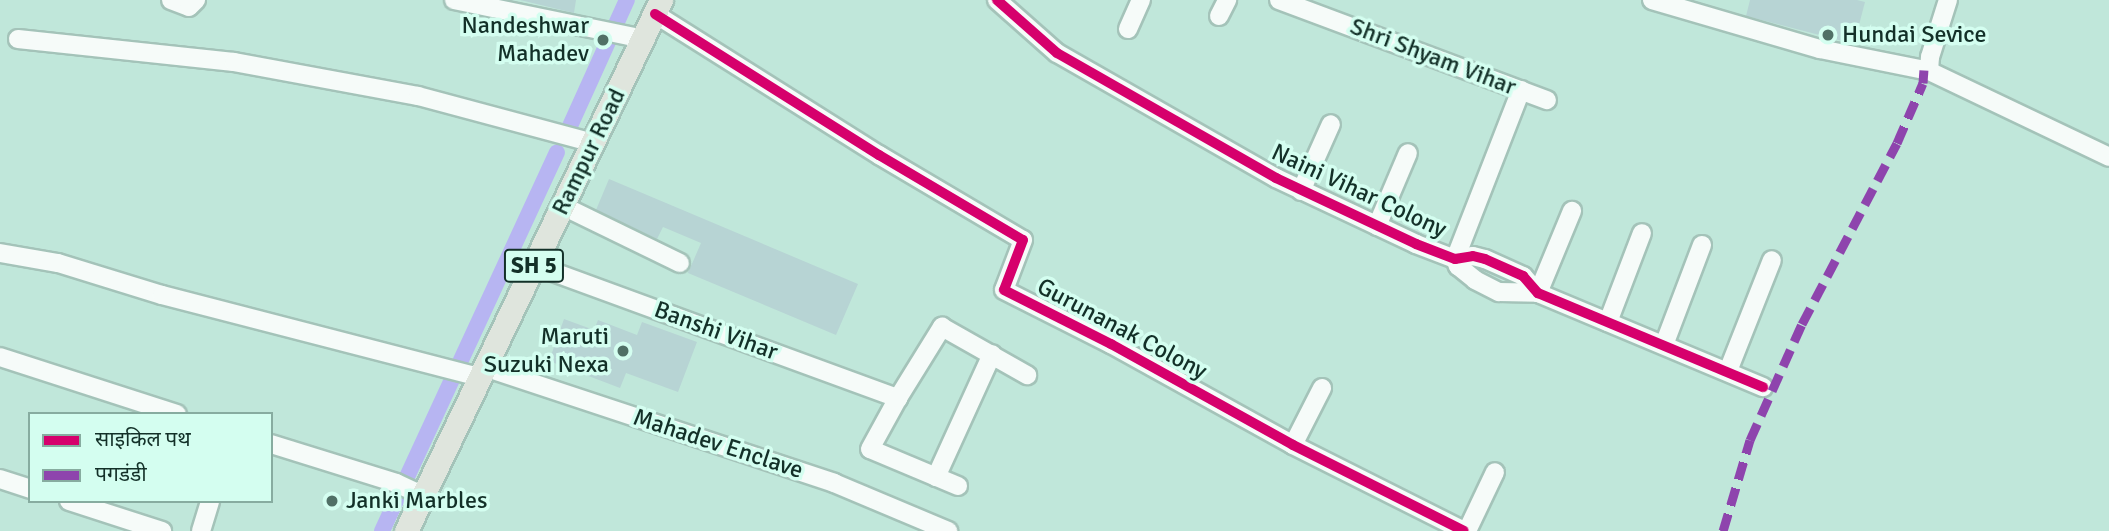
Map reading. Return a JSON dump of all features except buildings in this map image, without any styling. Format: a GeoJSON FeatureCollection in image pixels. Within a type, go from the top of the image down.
{"type":"FeatureCollection","features":[{"type":"Feature","properties":{"kind":"main road","name":"Rampur Road"},"geometry":{"type":"LineString","coordinates":[[411,529],[408,489],[469,370],[534,265],[658,7]]}},
{"type":"Feature","properties":{"kind":"street"},"geometry":{"type":"LineString","coordinates":[[171,0],[188,7],[196,0]]}},
{"type":"Feature","properties":{"kind":"street"},"geometry":{"type":"LineString","coordinates":[[454,0],[644,39]]}},
{"type":"Feature","properties":{"kind":"street","name":"Naini Vihar Colony"},"geometry":{"type":"LineString","coordinates":[[997,0],[1057,53],[1301,191],[1454,259],[1473,256],[1523,276],[1538,293],[1763,387]]}},
{"type":"Feature","properties":{"kind":"street"},"geometry":{"type":"LineString","coordinates":[[1128,29],[1141,0]]}},
{"type":"Feature","properties":{"kind":"street","name":"Shri Shyam Vihar"},"geometry":{"type":"LineString","coordinates":[[1279,0],[1547,100]]}},
{"type":"Feature","properties":{"kind":"street"},"geometry":{"type":"LineString","coordinates":[[1653,0],[1820,49],[1929,71],[2109,157]]}},
{"type":"Feature","properties":{"kind":"street"},"geometry":{"type":"LineString","coordinates":[[1929,71],[1930,57],[1948,0]]}},
{"type":"Feature","properties":{"kind":"street","name":"Gurunanak Colony"},"geometry":{"type":"LineString","coordinates":[[658,7],[879,155],[1023,240],[1004,290],[1111,344],[1293,445],[1458,529]]}},
{"type":"Feature","properties":{"kind":"street"},"geometry":{"type":"LineString","coordinates":[[18,39],[234,62],[418,96],[593,143]]}},
{"type":"Feature","properties":{"kind":"street"},"geometry":{"type":"LineString","coordinates":[[1454,259],[1521,90]]}},
{"type":"Feature","properties":{"kind":"street"},"geometry":{"type":"LineString","coordinates":[[1301,191],[1331,124]]}},
{"type":"Feature","properties":{"kind":"street"},"geometry":{"type":"LineString","coordinates":[[1377,226],[1408,153]]}},
{"type":"Feature","properties":{"kind":"street"},"geometry":{"type":"LineString","coordinates":[[563,206],[680,263]]}},
{"type":"Feature","properties":{"kind":"street"},"geometry":{"type":"LineString","coordinates":[[1538,293],[1572,211]]}},
{"type":"Feature","properties":{"kind":"street"},"geometry":{"type":"LineString","coordinates":[[1608,322],[1642,233]]}},
{"type":"Feature","properties":{"kind":"street"},"geometry":{"type":"LineString","coordinates":[[1664,345],[1702,245]]}},
{"type":"Feature","properties":{"kind":"street","name":"Mahadev Enclave"},"geometry":{"type":"LineString","coordinates":[[0,253],[58,263],[162,295],[469,370],[834,483],[948,531]]}},
{"type":"Feature","properties":{"kind":"street"},"geometry":{"type":"LineString","coordinates":[[1728,371],[1772,260]]}},
{"type":"Feature","properties":{"kind":"street","name":"Banshi Vihar"},"geometry":{"type":"LineString","coordinates":[[534,265],[898,398]]}},
{"type":"Feature","properties":{"kind":"street"},"geometry":{"type":"LineString","coordinates":[[958,486],[870,449],[942,327],[1027,375]]}},
{"type":"Feature","properties":{"kind":"street"},"geometry":{"type":"LineString","coordinates":[[936,477],[992,354]]}},
{"type":"Feature","properties":{"kind":"street"},"geometry":{"type":"LineString","coordinates":[[0,357],[171,412]]}},
{"type":"Feature","properties":{"kind":"street"},"geometry":{"type":"LineString","coordinates":[[1293,445],[1322,388]]}},
{"type":"Feature","properties":{"kind":"street"},"geometry":{"type":"LineString","coordinates":[[273,445],[408,489]]}},
{"type":"Feature","properties":{"kind":"street"},"geometry":{"type":"LineString","coordinates":[[1458,529],[1495,472]]}},
{"type":"Feature","properties":{"kind":"street"},"geometry":{"type":"LineString","coordinates":[[0,479],[28,488]]}},
{"type":"Feature","properties":{"kind":"street"},"geometry":{"type":"LineString","coordinates":[[75,503],[162,531]]}},
{"type":"Feature","properties":{"kind":"street"},"geometry":{"type":"LineString","coordinates":[[201,531],[209,503]]}},
{"type":"Feature","properties":{"kind":"waterway"},"geometry":{"type":"LineString","coordinates":[[570,126],[627,0]]}},
{"type":"Feature","properties":{"kind":"waterway"},"geometry":{"type":"LineString","coordinates":[[382,531],[557,153]]}},
{"type":"Feature","properties":{"kind":"marked path"},"geometry":{"type":"LineString","coordinates":[[1723,531],[1750,440],[1802,324],[1897,143],[1923,83],[1924,70]]}},
{"type":"Feature","properties":{"kind":"cycle path"},"geometry":{"type":"LineString","coordinates":[[997,0],[1057,53],[1276,178],[1416,244],[1455,259],[1473,256],[1485,259],[1523,276],[1538,293],[1763,387]]}},
{"type":"Feature","properties":{"kind":"cycle path"},"geometry":{"type":"LineString","coordinates":[[655,14],[879,155],[1023,240],[1004,290],[1111,344],[1293,445],[1464,531]]}},
{"type":"Feature","properties":{"kind":"place","name":"Hundai Sevice"},"geometry":{"type":"Point","coordinates":[1828,35]}},
{"type":"Feature","properties":{"kind":"place","name":"Nandeshwar Mahadev"},"geometry":{"type":"Point","coordinates":[603,40]}},
{"type":"Feature","properties":{"kind":"place","name":"Maruti Suzuki Nexa"},"geometry":{"type":"Point","coordinates":[623,351]}},
{"type":"Feature","properties":{"kind":"place","name":"Janki Marbles"},"geometry":{"type":"Point","coordinates":[332,501]}}]}
